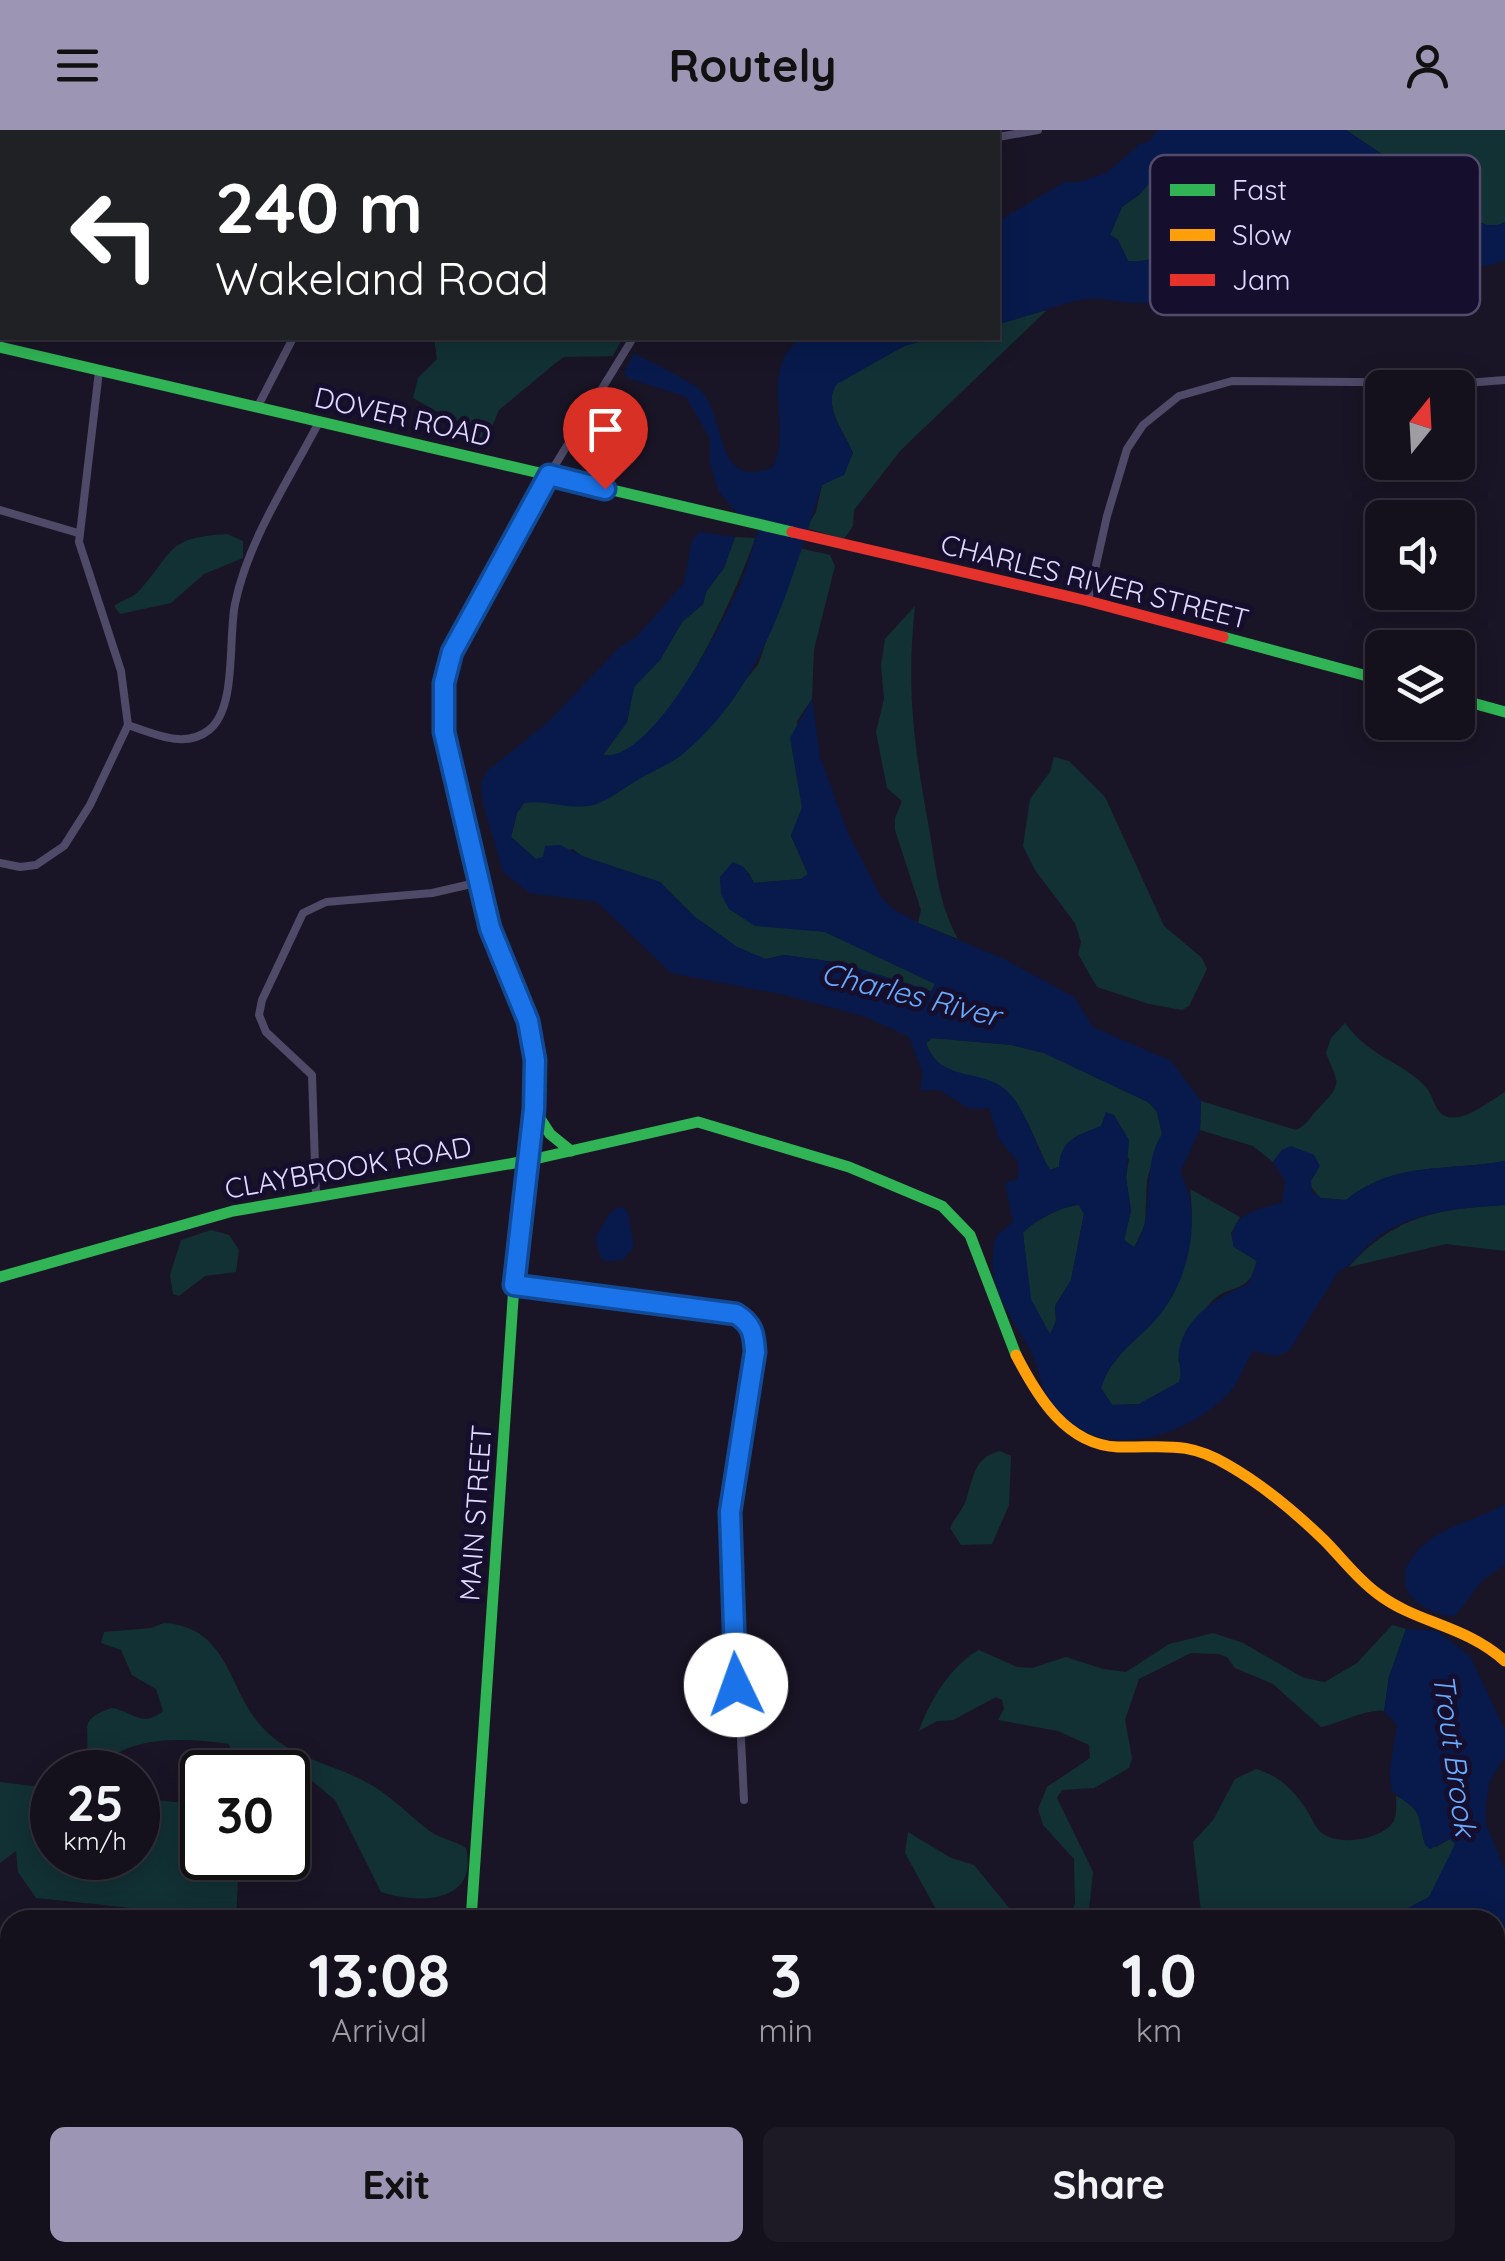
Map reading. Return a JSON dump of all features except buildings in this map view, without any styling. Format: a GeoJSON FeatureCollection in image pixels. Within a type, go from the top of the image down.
{"type":"FeatureCollection","features":[{"type":"Feature","properties":{"kind":"street"},"geometry":{"type":"LineString","coordinates":[[1000,137],[1038,130]]}},
{"type":"Feature","properties":{"kind":"street"},"geometry":{"type":"LineString","coordinates":[[257,408],[292,340]]}},
{"type":"Feature","properties":{"kind":"street"},"geometry":{"type":"LineString","coordinates":[[549,475],[632,340]]}},
{"type":"Feature","properties":{"kind":"street","name":"DOVER ROAD"},"geometry":{"type":"LineString","coordinates":[[0,347],[794,534]]}},
{"type":"Feature","properties":{"kind":"street"},"geometry":{"type":"LineString","coordinates":[[0,863],[20,868],[36,865],[64,846],[90,805],[128,725],[122,671],[91,588],[78,533],[99,371]]}},
{"type":"Feature","properties":{"kind":"street"},"geometry":{"type":"LineString","coordinates":[[1088,601],[1127,449],[1143,425],[1179,396],[1232,380],[1466,383],[1505,380]]}},
{"type":"Feature","properties":{"kind":"street"},"geometry":{"type":"LineString","coordinates":[[128,725],[182,740],[200,736],[221,716],[226,700],[233,618],[245,568],[319,422]]}},
{"type":"Feature","properties":{"kind":"street","name":"MAIN STREET"},"geometry":{"type":"LineString","coordinates":[[472,1910],[514,1285],[534,1109],[533,1040],[490,928],[444,732],[444,683],[454,646],[549,475]]}},
{"type":"Feature","properties":{"kind":"street"},"geometry":{"type":"LineString","coordinates":[[0,510],[78,533]]}},
{"type":"Feature","properties":{"kind":"street","name":"CHARLES RIVER STREET"},"geometry":{"type":"LineString","coordinates":[[794,534],[1088,601],[1365,675]]}},
{"type":"Feature","properties":{"kind":"street"},"geometry":{"type":"LineString","coordinates":[[1475,704],[1505,712]]}},
{"type":"Feature","properties":{"kind":"street"},"geometry":{"type":"LineString","coordinates":[[316,1194],[312,1075],[266,1032],[259,1016],[262,1000],[295,924],[307,910],[326,902],[432,893],[480,882]]}},
{"type":"Feature","properties":{"kind":"street"},"geometry":{"type":"LineString","coordinates":[[534,1109],[550,1134],[571,1152]]}},
{"type":"Feature","properties":{"kind":"street","name":"CLAYBROOK ROAD"},"geometry":{"type":"LineString","coordinates":[[0,1277],[46,1268],[232,1211],[526,1161],[658,1127],[698,1122],[785,1147],[945,1207],[958,1217],[974,1243],[996,1306],[1026,1370],[1062,1424],[1105,1447],[1168,1445],[1196,1449],[1290,1509],[1364,1584],[1387,1600],[1447,1621],[1482,1641],[1505,1661]]}},
{"type":"Feature","properties":{"kind":"street"},"geometry":{"type":"LineString","coordinates":[[514,1285],[722,1311],[747,1321],[754,1333],[755,1352],[730,1512],[744,1800]]}},
{"type":"Feature","properties":{"kind":"green space"},"geometry":{"type":"Polygon","coordinates":[[[1346,130],[1505,130],[1505,222],[1480,222],[1480,155],[1383,155],[1346,130]]]}},
{"type":"Feature","properties":{"kind":"green space"},"geometry":{"type":"Polygon","coordinates":[[[1150,182],[1150,259],[1144,262],[1128,261],[1118,240],[1110,235],[1122,207],[1150,182]]]}},
{"type":"Feature","properties":{"kind":"green space"},"geometry":{"type":"Polygon","coordinates":[[[1047,310],[901,450],[854,510],[853,526],[844,539],[806,528],[816,512],[822,485],[832,479],[853,453],[833,410],[832,392],[836,384],[904,346],[924,340],[1000,340],[1000,323],[1047,310]]]}},
{"type":"Feature","properties":{"kind":"green space"},"geometry":{"type":"Polygon","coordinates":[[[434,340],[622,340],[613,356],[564,357],[557,362],[499,410],[489,447],[476,433],[413,398],[418,378],[437,359],[434,340]]]}},
{"type":"Feature","properties":{"kind":"green space"},"geometry":{"type":"Polygon","coordinates":[[[227,534],[243,541],[243,558],[204,574],[171,603],[120,614],[114,606],[137,593],[174,548],[193,539],[227,534]]]}},
{"type":"Feature","properties":{"kind":"green space"},"geometry":{"type":"Polygon","coordinates":[[[735,537],[755,538],[696,668],[650,732],[626,751],[603,755],[627,722],[634,687],[660,660],[682,622],[703,604],[706,592],[724,568],[735,537]]]}},
{"type":"Feature","properties":{"kind":"green space"},"geometry":{"type":"Polygon","coordinates":[[[799,548],[830,555],[835,566],[814,649],[812,699],[797,721],[802,808],[791,836],[808,874],[801,879],[754,883],[749,873],[733,862],[794,927],[825,932],[936,984],[931,992],[841,963],[785,955],[765,959],[737,947],[695,917],[660,882],[582,856],[573,849],[536,859],[511,837],[524,803],[539,800],[594,805],[685,752],[758,665],[799,548]]]}},
{"type":"Feature","properties":{"kind":"green space"},"geometry":{"type":"Polygon","coordinates":[[[915,606],[911,664],[916,744],[939,885],[958,939],[918,923],[921,910],[895,830],[902,801],[887,788],[876,732],[884,699],[881,665],[885,639],[915,606]]]}},
{"type":"Feature","properties":{"kind":"green space"},"geometry":{"type":"Polygon","coordinates":[[[1054,757],[1069,761],[1105,797],[1164,926],[1202,958],[1207,969],[1189,1006],[1182,1010],[1097,987],[1078,954],[1081,942],[1075,923],[1035,870],[1023,846],[1030,799],[1050,772],[1054,757]]]}},
{"type":"Feature","properties":{"kind":"green space"},"geometry":{"type":"Polygon","coordinates":[[[1345,1023],[1374,1051],[1425,1086],[1443,1115],[1463,1116],[1505,1092],[1505,1161],[1403,1173],[1365,1187],[1346,1200],[1320,1198],[1282,1150],[1273,1162],[1253,1146],[1200,1130],[1201,1101],[1296,1130],[1303,1126],[1335,1087],[1336,1077],[1326,1053],[1331,1038],[1345,1023]]]}},
{"type":"Feature","properties":{"kind":"green space"},"geometry":{"type":"Polygon","coordinates":[[[932,1038],[1012,1045],[1044,1053],[1148,1102],[1157,1112],[1162,1134],[1147,1179],[1145,1224],[1134,1248],[1124,1240],[1131,1211],[1126,1177],[1129,1159],[1101,1126],[1067,1144],[1059,1167],[1050,1170],[1021,1113],[943,1067],[926,1043],[932,1038]]]}},
{"type":"Feature","properties":{"kind":"green space"},"geometry":{"type":"Polygon","coordinates":[[[1190,1189],[1240,1217],[1231,1233],[1234,1247],[1257,1261],[1254,1272],[1244,1284],[1218,1296],[1201,1315],[1178,1360],[1183,1371],[1179,1382],[1139,1404],[1112,1405],[1101,1388],[1106,1375],[1180,1273],[1190,1236],[1190,1189]]]}},
{"type":"Feature","properties":{"kind":"green space"},"geometry":{"type":"Polygon","coordinates":[[[1079,1205],[1084,1214],[1071,1280],[1055,1306],[1056,1321],[1050,1335],[1030,1299],[1023,1233],[1048,1215],[1079,1205]]]}},
{"type":"Feature","properties":{"kind":"green space"},"geometry":{"type":"Polygon","coordinates":[[[1505,1205],[1505,1251],[1446,1244],[1349,1267],[1384,1236],[1420,1218],[1459,1209],[1505,1205]]]}},
{"type":"Feature","properties":{"kind":"green space"},"geometry":{"type":"Polygon","coordinates":[[[211,1230],[229,1235],[239,1250],[236,1272],[205,1276],[179,1296],[173,1294],[170,1275],[181,1240],[211,1230]]]}},
{"type":"Feature","properties":{"kind":"green space"},"geometry":{"type":"Polygon","coordinates":[[[1000,1451],[1011,1456],[1009,1505],[992,1544],[961,1545],[950,1528],[966,1501],[977,1468],[985,1458],[1000,1451]]]}},
{"type":"Feature","properties":{"kind":"green space"},"geometry":{"type":"Polygon","coordinates":[[[164,1623],[186,1627],[202,1636],[225,1663],[251,1713],[273,1738],[292,1750],[231,1750],[229,1744],[176,1740],[123,1750],[87,1750],[88,1725],[101,1712],[111,1708],[149,1719],[163,1711],[156,1689],[132,1675],[121,1650],[101,1643],[104,1632],[151,1628],[164,1623]]]}},
{"type":"Feature","properties":{"kind":"green space"},"geometry":{"type":"Polygon","coordinates":[[[1392,1625],[1406,1629],[1389,1677],[1384,1711],[1321,1727],[1273,1684],[1235,1668],[1227,1657],[1218,1654],[1191,1653],[1139,1679],[1125,1720],[1132,1758],[1129,1768],[1094,1788],[1062,1790],[1057,1798],[1093,1872],[1089,1910],[1072,1910],[1074,1859],[1043,1825],[1038,1809],[1047,1787],[1090,1758],[1089,1745],[1058,1731],[998,1720],[1004,1709],[1002,1700],[996,1697],[953,1720],[937,1721],[919,1731],[942,1685],[979,1650],[1017,1667],[1032,1668],[1066,1657],[1126,1672],[1169,1644],[1213,1633],[1243,1643],[1304,1678],[1325,1682],[1357,1663],[1392,1625]]]}},
{"type":"Feature","properties":{"kind":"green space"},"geometry":{"type":"Polygon","coordinates":[[[310,1758],[373,1786],[431,1832],[466,1848],[468,1866],[463,1880],[442,1896],[411,1898],[381,1892],[335,1800],[310,1779],[310,1758]]]}},
{"type":"Feature","properties":{"kind":"green space"},"geometry":{"type":"Polygon","coordinates":[[[1256,1769],[1273,1776],[1299,1799],[1320,1831],[1337,1839],[1357,1840],[1384,1831],[1394,1819],[1396,1796],[1409,1804],[1420,1819],[1423,1840],[1436,1847],[1450,1839],[1456,1844],[1429,1897],[1411,1910],[1201,1910],[1193,1842],[1213,1820],[1235,1779],[1256,1769]]]}},
{"type":"Feature","properties":{"kind":"green space"},"geometry":{"type":"Polygon","coordinates":[[[0,1782],[30,1786],[30,1880],[160,1880],[160,1800],[180,1803],[180,1880],[238,1880],[236,1910],[150,1910],[36,1898],[18,1872],[16,1851],[0,1863],[0,1782]]]}},
{"type":"Feature","properties":{"kind":"green space"},"geometry":{"type":"Polygon","coordinates":[[[908,1832],[951,1858],[974,1865],[1011,1910],[936,1910],[905,1853],[908,1832]]]}},
{"type":"Feature","properties":{"kind":"water"},"geometry":{"type":"Polygon","coordinates":[[[1157,130],[1346,130],[1383,155],[1150,155],[1150,182],[1122,207],[1110,235],[1118,240],[1128,261],[1150,259],[1150,303],[1087,299],[1000,323],[1000,220],[1065,182],[1080,182],[1106,173],[1140,144],[1150,141],[1157,130]]]}},
{"type":"Feature","properties":{"kind":"water"},"geometry":{"type":"Polygon","coordinates":[[[1480,222],[1505,222],[1505,260],[1480,265],[1480,222]]]}},
{"type":"Feature","properties":{"kind":"water","name":"Charles River"},"geometry":{"type":"Polygon","coordinates":[[[797,340],[927,340],[904,346],[837,384],[833,410],[853,453],[844,475],[822,485],[772,628],[736,695],[713,725],[674,760],[599,803],[576,807],[524,803],[511,837],[536,859],[543,857],[545,846],[560,845],[660,882],[695,917],[737,947],[765,959],[785,955],[841,963],[931,991],[935,984],[825,932],[755,926],[729,909],[721,894],[720,877],[733,862],[744,867],[754,883],[801,879],[808,874],[791,835],[802,808],[790,738],[812,699],[820,757],[848,833],[881,897],[918,923],[1004,959],[1074,997],[1093,1027],[1171,1061],[1201,1101],[1200,1130],[1180,1172],[1191,1207],[1190,1247],[1185,1266],[1169,1302],[1105,1376],[1101,1388],[1112,1405],[1139,1404],[1179,1382],[1179,1350],[1189,1326],[1216,1301],[1249,1283],[1257,1261],[1234,1247],[1232,1236],[1245,1215],[1282,1203],[1285,1181],[1273,1162],[1282,1150],[1291,1146],[1314,1155],[1320,1166],[1311,1181],[1312,1192],[1321,1198],[1346,1200],[1365,1187],[1403,1173],[1505,1161],[1505,1205],[1436,1213],[1388,1230],[1338,1272],[1289,1351],[1276,1356],[1253,1351],[1225,1397],[1207,1412],[1163,1434],[1116,1440],[1093,1435],[1072,1424],[1053,1406],[995,1283],[996,1236],[1013,1222],[1005,1183],[1018,1178],[1018,1162],[999,1139],[989,1108],[970,1109],[939,1090],[920,1090],[923,1074],[909,1037],[866,1017],[785,995],[671,973],[597,902],[529,893],[503,872],[483,804],[481,783],[487,771],[547,723],[618,649],[637,636],[684,583],[692,540],[700,532],[735,537],[724,568],[706,592],[703,604],[682,622],[660,660],[634,687],[627,722],[603,755],[621,752],[641,738],[680,691],[714,636],[740,586],[759,527],[734,510],[718,490],[710,463],[710,439],[686,397],[628,378],[624,373],[634,353],[703,393],[732,462],[741,470],[755,472],[773,467],[778,450],[780,369],[797,340]],[[932,1038],[926,1043],[941,1064],[988,1080],[1009,1093],[1050,1170],[1059,1167],[1067,1144],[1101,1126],[1106,1112],[1114,1115],[1129,1140],[1126,1177],[1131,1211],[1124,1240],[1134,1247],[1145,1221],[1151,1162],[1162,1134],[1157,1111],[1148,1102],[1044,1053],[1012,1045],[932,1038]],[[1079,1205],[1064,1208],[1023,1233],[1031,1299],[1050,1334],[1056,1321],[1055,1306],[1071,1280],[1084,1214],[1079,1205]]]}},
{"type":"Feature","properties":{"kind":"water"},"geometry":{"type":"Polygon","coordinates":[[[618,1207],[627,1209],[634,1246],[624,1259],[608,1262],[601,1258],[595,1239],[609,1214],[618,1207]]]}},
{"type":"Feature","properties":{"kind":"water"},"geometry":{"type":"Polygon","coordinates":[[[1505,1504],[1505,1564],[1481,1582],[1456,1615],[1436,1612],[1409,1594],[1405,1570],[1424,1544],[1505,1504]]]}},
{"type":"Feature","properties":{"kind":"water","name":"Trout Brook"},"geometry":{"type":"Polygon","coordinates":[[[1406,1629],[1437,1631],[1470,1656],[1505,1730],[1505,1756],[1490,1781],[1486,1824],[1505,1870],[1505,1910],[1404,1910],[1429,1897],[1455,1844],[1450,1839],[1430,1849],[1425,1845],[1417,1811],[1391,1790],[1390,1768],[1397,1725],[1384,1711],[1389,1677],[1406,1629]]]}},
{"type":"Feature","properties":{"kind":"traffic: fast"},"geometry":{"type":"LineString","coordinates":[[0,347],[792,532]]}},
{"type":"Feature","properties":{"kind":"traffic: fast"},"geometry":{"type":"LineString","coordinates":[[455,777],[443,708],[449,662],[472,608],[549,475]]}},
{"type":"Feature","properties":{"kind":"traffic: fast"},"geometry":{"type":"LineString","coordinates":[[1223,637],[1365,675]]}},
{"type":"Feature","properties":{"kind":"traffic: fast"},"geometry":{"type":"LineString","coordinates":[[1475,704],[1505,712]]}},
{"type":"Feature","properties":{"kind":"traffic: fast"},"geometry":{"type":"LineString","coordinates":[[534,1109],[550,1134],[571,1151]]}},
{"type":"Feature","properties":{"kind":"traffic: fast"},"geometry":{"type":"LineString","coordinates":[[0,1277],[233,1211],[526,1161],[698,1122],[849,1167],[942,1206],[970,1235],[1016,1355]]}},
{"type":"Feature","properties":{"kind":"traffic: fast"},"geometry":{"type":"LineString","coordinates":[[472,1910],[514,1285],[525,1187]]}},
{"type":"Feature","properties":{"kind":"traffic: slow"},"geometry":{"type":"LineString","coordinates":[[455,777],[490,928],[528,1021],[535,1060],[525,1187]]}},
{"type":"Feature","properties":{"kind":"traffic: slow"},"geometry":{"type":"LineString","coordinates":[[1016,1355],[1055,1416],[1083,1438],[1118,1447],[1187,1449],[1213,1457],[1254,1481],[1290,1509],[1378,1594],[1473,1639],[1505,1661]]}},
{"type":"Feature","properties":{"kind":"traffic: jam"},"geometry":{"type":"LineString","coordinates":[[792,532],[1088,601],[1223,637]]}},
{"type":"Feature","properties":{"kind":"route"},"geometry":{"type":"LineString","coordinates":[[605,489],[549,475],[544,491],[452,652],[444,683],[444,732],[490,928],[533,1040],[534,1109],[514,1285],[709,1308],[736,1314],[747,1321],[754,1333],[755,1352],[730,1512],[736,1685]]}}]}
